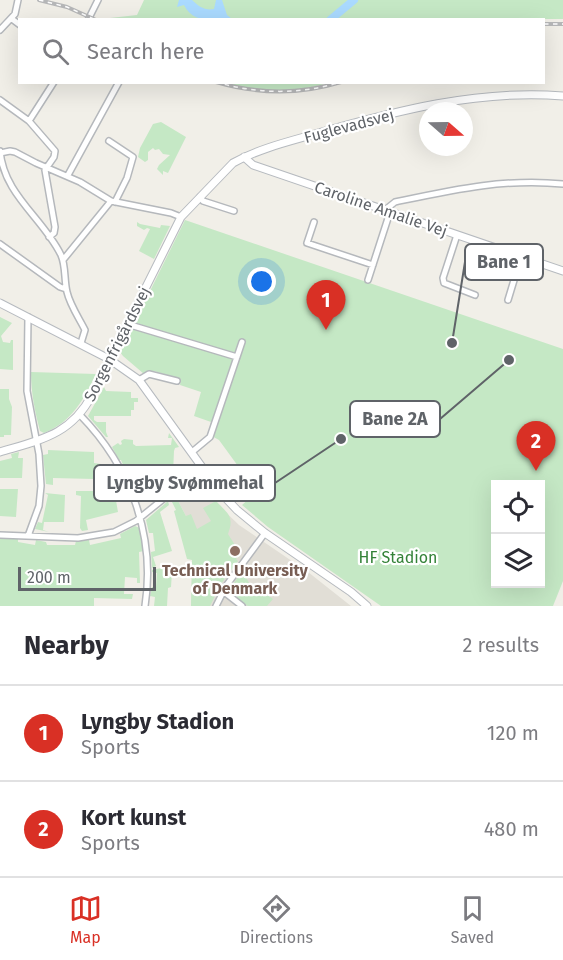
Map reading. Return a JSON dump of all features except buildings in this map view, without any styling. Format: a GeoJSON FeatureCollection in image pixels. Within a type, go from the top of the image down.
{"type":"FeatureCollection","features":[{"type":"Feature","properties":{"kind":"street"},"geometry":{"type":"LineString","coordinates":[[0,30],[12,19],[18,0]]}},
{"type":"Feature","properties":{"kind":"street"},"geometry":{"type":"LineString","coordinates":[[89,18],[98,0]]}},
{"type":"Feature","properties":{"kind":"street"},"geometry":{"type":"LineString","coordinates":[[12,19],[18,24]]}},
{"type":"Feature","properties":{"kind":"street"},"geometry":{"type":"LineString","coordinates":[[29,121],[53,84]]}},
{"type":"Feature","properties":{"kind":"street"},"geometry":{"type":"LineString","coordinates":[[68,176],[118,84]]}},
{"type":"Feature","properties":{"kind":"street","name":"Fuglevadsvej"},"geometry":{"type":"LineString","coordinates":[[243,157],[360,121],[463,99],[529,94],[563,96]]}},
{"type":"Feature","properties":{"kind":"street"},"geometry":{"type":"LineString","coordinates":[[0,100],[29,121],[54,151],[54,157],[45,172],[55,227],[54,233],[49,237]]}},
{"type":"Feature","properties":{"kind":"street"},"geometry":{"type":"LineString","coordinates":[[63,260],[122,189],[133,157],[109,141]]}},
{"type":"Feature","properties":{"kind":"street"},"geometry":{"type":"LineString","coordinates":[[81,344],[85,330],[68,298],[63,260],[49,237],[15,193],[2,164],[0,153],[13,151],[68,176],[113,202],[181,217]]}},
{"type":"Feature","properties":{"kind":"street","name":"Sorgenfrigårdsvej"},"geometry":{"type":"LineString","coordinates":[[0,452],[58,432],[80,415],[181,217],[222,172],[243,157]]}},
{"type":"Feature","properties":{"kind":"street","name":"Caroline Amalie Vej"},"geometry":{"type":"LineString","coordinates":[[243,157],[253,165],[563,271]]}},
{"type":"Feature","properties":{"kind":"street"},"geometry":{"type":"LineString","coordinates":[[368,280],[388,211],[395,202],[483,184],[538,181],[563,183]]}},
{"type":"Feature","properties":{"kind":"street"},"geometry":{"type":"LineString","coordinates":[[200,197],[203,201],[234,211]]}},
{"type":"Feature","properties":{"kind":"street"},"geometry":{"type":"LineString","coordinates":[[314,222],[307,243],[373,265]]}},
{"type":"Feature","properties":{"kind":"street"},"geometry":{"type":"LineString","coordinates":[[457,235],[443,279],[444,283],[475,295]]}},
{"type":"Feature","properties":{"kind":"street"},"geometry":{"type":"LineString","coordinates":[[0,243],[66,289]]}},
{"type":"Feature","properties":{"kind":"street"},"geometry":{"type":"LineString","coordinates":[[508,300],[521,257]]}},
{"type":"Feature","properties":{"kind":"street"},"geometry":{"type":"LineString","coordinates":[[0,303],[109,359],[139,380],[208,476],[237,510],[265,533],[351,592],[367,606]]}},
{"type":"Feature","properties":{"kind":"street"},"geometry":{"type":"LineString","coordinates":[[28,317],[27,392],[41,465],[41,498],[28,536]]}},
{"type":"Feature","properties":{"kind":"street"},"geometry":{"type":"LineString","coordinates":[[127,324],[237,357]]}},
{"type":"Feature","properties":{"kind":"street"},"geometry":{"type":"LineString","coordinates":[[192,452],[210,437],[242,342]]}},
{"type":"Feature","properties":{"kind":"street"},"geometry":{"type":"LineString","coordinates":[[139,380],[149,374],[177,381]]}},
{"type":"Feature","properties":{"kind":"street"},"geometry":{"type":"LineString","coordinates":[[80,415],[108,447],[137,504],[146,542],[149,570],[146,606]]}},
{"type":"Feature","properties":{"kind":"street"},"geometry":{"type":"LineString","coordinates":[[0,535],[66,538],[105,534],[129,525],[167,496],[208,476]]}},
{"type":"Feature","properties":{"kind":"street"},"geometry":{"type":"LineString","coordinates":[[216,606],[223,591],[265,533]]}},
{"type":"Feature","properties":{"kind":"street"},"geometry":{"type":"LineString","coordinates":[[223,591],[242,606]]}},
{"type":"Feature","properties":{"kind":"shaded area","name":"Technical University of Denmark"},"geometry":{"type":"Polygon","coordinates":[[[203,483],[214,501],[239,525],[308,572],[351,606],[191,606],[193,542],[186,516],[176,497],[203,483]]]}},
{"type":"Feature","properties":{"kind":"green space"},"geometry":{"type":"Polygon","coordinates":[[[144,0],[563,0],[563,19],[110,18],[137,15],[144,0]]]}},
{"type":"Feature","properties":{"kind":"green space"},"geometry":{"type":"Polygon","coordinates":[[[231,84],[324,84],[290,90],[252,89],[231,84]]]}},
{"type":"Feature","properties":{"kind":"green space"},"geometry":{"type":"Polygon","coordinates":[[[161,122],[186,137],[168,173],[163,171],[163,175],[157,169],[170,155],[153,148],[148,152],[148,160],[145,162],[138,157],[140,148],[153,124],[161,122]]]}},
{"type":"Feature","properties":{"kind":"green space","name":"HF Stadion"},"geometry":{"type":"Polygon","coordinates":[[[185,220],[563,349],[563,581],[553,606],[381,606],[268,527],[242,505],[257,492],[219,440],[208,434],[211,422],[194,416],[201,392],[180,385],[181,379],[154,371],[144,374],[120,352],[185,220]]]}},
{"type":"Feature","properties":{"kind":"green space"},"geometry":{"type":"Polygon","coordinates":[[[137,222],[160,228],[161,225],[170,226],[154,259],[139,251],[150,229],[144,230],[137,226],[137,222]]]}},
{"type":"Feature","properties":{"kind":"green space"},"geometry":{"type":"Polygon","coordinates":[[[0,317],[12,323],[1,336],[3,342],[10,343],[13,340],[13,370],[0,369],[0,317]]]}},
{"type":"Feature","properties":{"kind":"green space"},"geometry":{"type":"Polygon","coordinates":[[[31,372],[96,374],[82,401],[70,416],[44,433],[40,431],[36,417],[31,372]]]}},
{"type":"Feature","properties":{"kind":"green space"},"geometry":{"type":"Polygon","coordinates":[[[104,387],[106,391],[131,392],[131,398],[138,398],[138,402],[134,402],[131,416],[94,416],[97,422],[106,422],[108,437],[88,416],[104,387]]]}},
{"type":"Feature","properties":{"kind":"green space"},"geometry":{"type":"Polygon","coordinates":[[[0,389],[9,389],[12,407],[11,435],[4,435],[4,437],[0,437],[0,389]]]}},
{"type":"Feature","properties":{"kind":"green space"},"geometry":{"type":"Polygon","coordinates":[[[169,433],[179,447],[174,451],[173,474],[134,473],[129,479],[121,460],[112,447],[118,443],[122,444],[121,441],[124,439],[133,440],[136,446],[171,445],[172,438],[168,438],[169,433]]]}},
{"type":"Feature","properties":{"kind":"green space"},"geometry":{"type":"Polygon","coordinates":[[[48,450],[94,452],[94,463],[101,464],[101,469],[94,469],[94,479],[53,478],[53,485],[46,484],[43,455],[48,454],[48,450]]]}},
{"type":"Feature","properties":{"kind":"green space"},"geometry":{"type":"Polygon","coordinates":[[[19,452],[18,458],[23,458],[22,478],[0,478],[0,461],[12,458],[11,454],[19,452]]]}},
{"type":"Feature","properties":{"kind":"green space"},"geometry":{"type":"Polygon","coordinates":[[[0,489],[18,489],[16,517],[0,516],[0,489]]]}},
{"type":"Feature","properties":{"kind":"green space"},"geometry":{"type":"Polygon","coordinates":[[[114,489],[118,512],[86,520],[88,530],[82,531],[80,528],[81,496],[76,495],[76,491],[111,491],[114,489]]]}},
{"type":"Feature","properties":{"kind":"green space"},"geometry":{"type":"Polygon","coordinates":[[[45,493],[65,495],[64,522],[44,522],[43,530],[49,532],[35,529],[38,522],[42,523],[48,495],[45,493]]]}},
{"type":"Feature","properties":{"kind":"green space"},"geometry":{"type":"Polygon","coordinates":[[[176,497],[186,516],[191,514],[197,529],[211,521],[203,508],[216,501],[230,519],[228,534],[240,553],[236,559],[238,561],[221,584],[210,606],[191,606],[192,560],[187,559],[174,511],[176,510],[171,500],[176,497]]]}},
{"type":"Feature","properties":{"kind":"green space"},"geometry":{"type":"Polygon","coordinates":[[[168,501],[169,505],[160,512],[172,551],[153,557],[156,566],[152,568],[151,552],[155,551],[153,533],[149,533],[146,520],[168,501]]]}},
{"type":"Feature","properties":{"kind":"green space"},"geometry":{"type":"Polygon","coordinates":[[[135,526],[140,528],[144,551],[139,552],[140,583],[137,583],[137,578],[125,577],[124,594],[133,594],[132,599],[94,598],[94,606],[0,606],[0,539],[18,539],[18,542],[35,545],[36,540],[46,542],[47,545],[75,545],[76,541],[89,540],[90,545],[121,538],[120,534],[135,526]]]}},
{"type":"Feature","properties":{"kind":"green space"},"geometry":{"type":"Polygon","coordinates":[[[171,566],[175,572],[172,572],[171,587],[168,588],[167,606],[154,606],[155,597],[150,596],[152,587],[156,587],[157,573],[152,570],[171,566]]]}},
{"type":"Feature","properties":{"kind":"green space"},"geometry":{"type":"Polygon","coordinates":[[[243,571],[255,595],[262,591],[273,599],[267,606],[248,606],[229,593],[229,589],[243,571]]]}},
{"type":"Feature","properties":{"kind":"water"},"geometry":{"type":"Polygon","coordinates":[[[179,0],[192,0],[202,8],[214,9],[216,0],[222,0],[227,15],[231,18],[198,18],[184,5],[177,7],[179,0]]]}},
{"type":"Feature","properties":{"kind":"waterway"},"geometry":{"type":"LineString","coordinates":[[332,18],[354,0]]}},
{"type":"Feature","properties":{"kind":"railway"},"geometry":{"type":"LineString","coordinates":[[39,0],[67,7],[92,18]]}},
{"type":"Feature","properties":{"kind":"railway"},"geometry":{"type":"LineString","coordinates":[[545,24],[563,24]]}},
{"type":"Feature","properties":{"kind":"railway"},"geometry":{"type":"LineString","coordinates":[[224,84],[262,91],[294,91],[333,84]]}},
{"type":"Feature","properties":{"kind":"place","name":"Lyngby Stadion"},"geometry":{"type":"Point","coordinates":[326,330]}},
{"type":"Feature","properties":{"kind":"place","name":"Bane 1"},"geometry":{"type":"Point","coordinates":[452,343]}},
{"type":"Feature","properties":{"kind":"place","name":"Bane 2A"},"geometry":{"type":"Point","coordinates":[509,360]}},
{"type":"Feature","properties":{"kind":"place","name":"Lyngby Svømmehal"},"geometry":{"type":"Point","coordinates":[341,439]}},
{"type":"Feature","properties":{"kind":"place","name":"Kort kunst"},"geometry":{"type":"Point","coordinates":[536,471]}},
{"type":"Feature","properties":{"kind":"place","name":"Technical University of Denmark"},"geometry":{"type":"Point","coordinates":[235,551]}}]}
